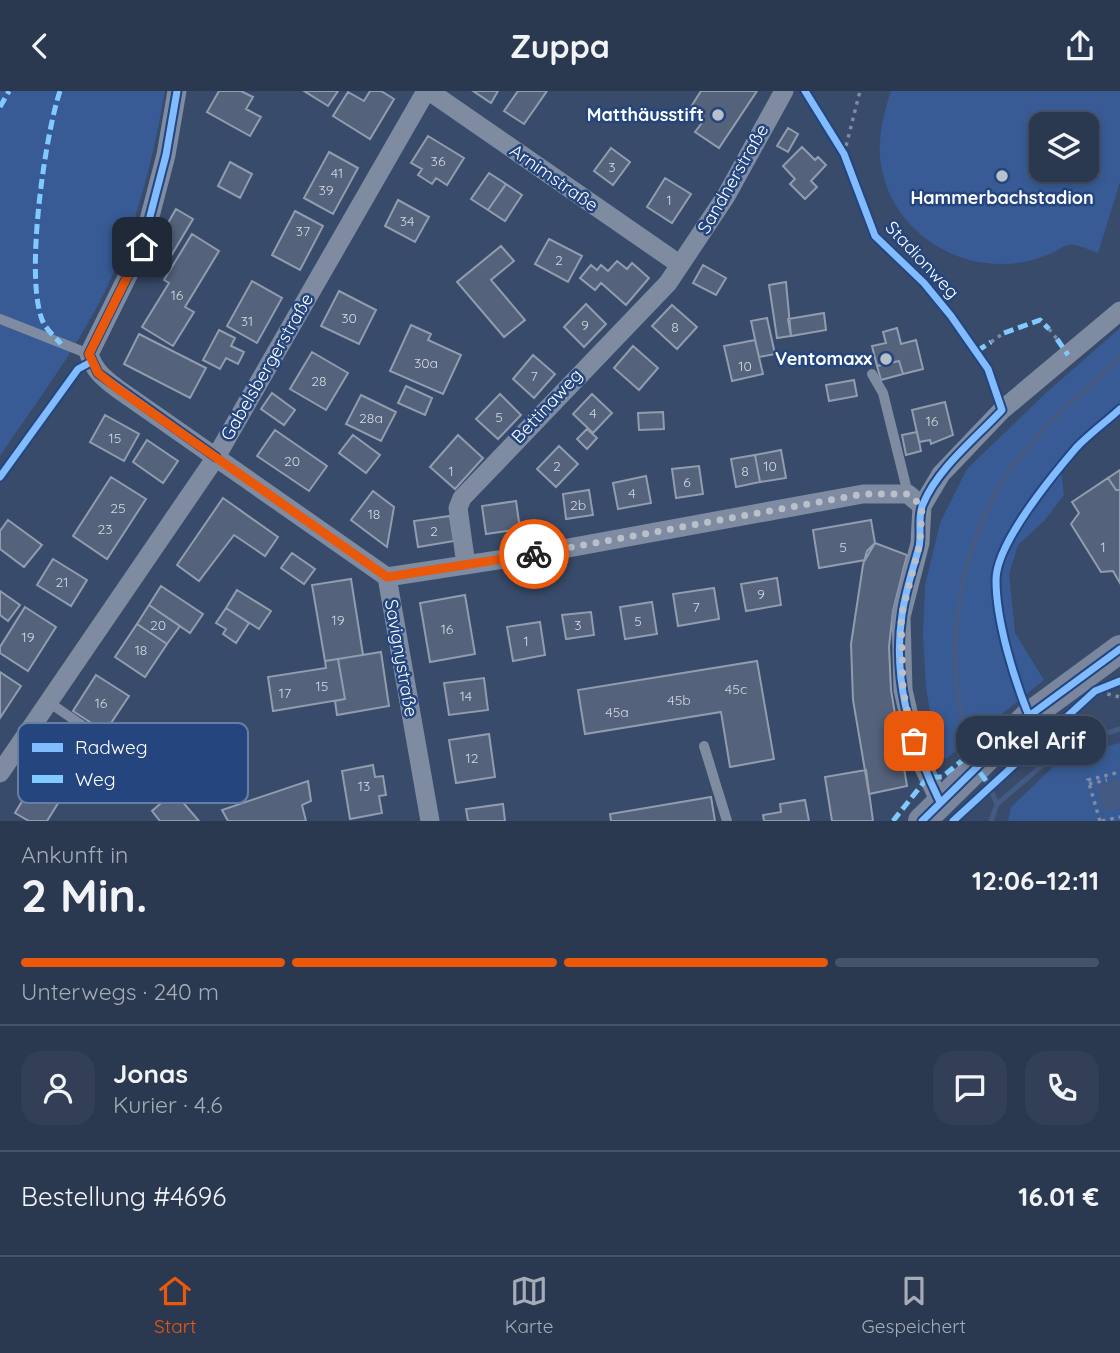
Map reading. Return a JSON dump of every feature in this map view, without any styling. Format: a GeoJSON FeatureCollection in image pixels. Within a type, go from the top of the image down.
{"type":"FeatureCollection","features":[{"type":"Feature","properties":{"kind":"street"},"geometry":{"type":"LineString","coordinates":[[89,354],[142,247],[166,155],[177,91]]}},
{"type":"Feature","properties":{"kind":"street","name":"Arnimstraße"},"geometry":{"type":"LineString","coordinates":[[428,91],[679,264]]}},
{"type":"Feature","properties":{"kind":"street","name":"Gabelsbergerstraße"},"geometry":{"type":"LineString","coordinates":[[36,723],[216,457],[428,91]]}},
{"type":"Feature","properties":{"kind":"street","name":"Sandnerstraße"},"geometry":{"type":"LineString","coordinates":[[679,264],[726,196],[784,91]]}},
{"type":"Feature","properties":{"kind":"street","name":"Bettinaweg"},"geometry":{"type":"LineString","coordinates":[[466,565],[457,507],[462,498],[668,283],[679,264]]}},
{"type":"Feature","properties":{"kind":"street"},"geometry":{"type":"LineString","coordinates":[[915,500],[1002,410],[1120,311]]}},
{"type":"Feature","properties":{"kind":"street","name":"Savignystraße"},"geometry":{"type":"LineString","coordinates":[[89,354],[98,373],[387,577],[430,821]]}},
{"type":"Feature","properties":{"kind":"street"},"geometry":{"type":"LineString","coordinates":[[387,577],[863,494],[915,500]]}},
{"type":"Feature","properties":{"kind":"street"},"geometry":{"type":"LineString","coordinates":[[915,500],[920,543],[901,617],[903,690],[918,755],[940,802],[1029,716],[1105,673]]}},
{"type":"Feature","properties":{"kind":"street","name":"Gabelsbergerstraße"},"geometry":{"type":"LineString","coordinates":[[0,773],[18,748]]}},
{"type":"Feature","properties":{"kind":"lane"},"geometry":{"type":"LineString","coordinates":[[0,319],[89,354]]}},
{"type":"Feature","properties":{"kind":"lane"},"geometry":{"type":"LineString","coordinates":[[872,374],[883,393],[915,500]]}},
{"type":"Feature","properties":{"kind":"lane"},"geometry":{"type":"LineString","coordinates":[[50,703],[79,723]]}},
{"type":"Feature","properties":{"kind":"lane"},"geometry":{"type":"LineString","coordinates":[[704,746],[727,821]]}},
{"type":"Feature","properties":{"kind":"path"},"geometry":{"type":"LineString","coordinates":[[845,155],[860,91]]}},
{"type":"Feature","properties":{"kind":"path"},"geometry":{"type":"LineString","coordinates":[[836,139],[849,167]]}},
{"type":"Feature","properties":{"kind":"path"},"geometry":{"type":"LineString","coordinates":[[1049,329],[1057,339]]}},
{"type":"Feature","properties":{"kind":"path"},"geometry":{"type":"LineString","coordinates":[[991,342],[1004,333]]}},
{"type":"Feature","properties":{"kind":"path"},"geometry":{"type":"LineString","coordinates":[[1105,673],[1120,697]]}},
{"type":"Feature","properties":{"kind":"path"},"geometry":{"type":"LineString","coordinates":[[1120,772],[1088,780],[1101,821],[1120,817]]}},
{"type":"Feature","properties":{"kind":"path"},"geometry":{"type":"LineString","coordinates":[[1089,784],[1107,780]]}},
{"type":"Feature","properties":{"kind":"shaded area"},"geometry":{"type":"Polygon","coordinates":[[[0,91],[165,91],[141,198],[113,275],[78,340],[0,456],[0,91]]]}},
{"type":"Feature","properties":{"kind":"shaded area","name":"Hammerbachstadion"},"geometry":{"type":"Polygon","coordinates":[[[891,91],[1120,91],[1120,182],[1098,253],[1071,245],[1042,257],[1002,264],[981,263],[942,249],[910,224],[888,190],[880,160],[883,120],[891,91]]]}},
{"type":"Feature","properties":{"kind":"shaded area"},"geometry":{"type":"Polygon","coordinates":[[[1120,328],[1120,405],[1078,442],[1060,464],[1064,495],[1044,521],[1018,545],[1009,574],[1015,633],[1044,680],[946,759],[936,750],[926,687],[923,635],[925,586],[940,523],[967,469],[1047,392],[1120,328]]]}},
{"type":"Feature","properties":{"kind":"shaded area"},"geometry":{"type":"Polygon","coordinates":[[[1120,743],[1120,821],[1008,821],[1011,807],[1065,756],[1120,743]]]}},
{"type":"Feature","properties":{"kind":"shaded area"},"geometry":{"type":"Polygon","coordinates":[[[1120,779],[1120,808],[1103,812],[1096,785],[1120,779]]]}},
{"type":"Feature","properties":{"kind":"building"},"geometry":{"type":"Polygon","coordinates":[[[219,91],[241,91],[253,97],[246,109],[261,117],[250,136],[207,112],[219,91]]]}},
{"type":"Feature","properties":{"kind":"building"},"geometry":{"type":"Polygon","coordinates":[[[304,91],[338,91],[328,106],[304,91]]]}},
{"type":"Feature","properties":{"kind":"building"},"geometry":{"type":"Polygon","coordinates":[[[370,91],[381,91],[394,99],[370,139],[333,116],[348,92],[364,101],[370,91]]]}},
{"type":"Feature","properties":{"kind":"building"},"geometry":{"type":"Polygon","coordinates":[[[473,91],[498,91],[491,103],[473,91]]]}},
{"type":"Feature","properties":{"kind":"building"},"geometry":{"type":"Polygon","coordinates":[[[518,91],[547,91],[524,124],[504,111],[518,91]]]}},
{"type":"Feature","properties":{"kind":"building","name":"Matthäusstift"},"geometry":{"type":"Polygon","coordinates":[[[701,91],[757,91],[719,148],[695,132],[704,120],[689,110],[701,91]]]}},
{"type":"Feature","properties":{"kind":"building"},"geometry":{"type":"Polygon","coordinates":[[[788,128],[798,134],[788,152],[777,146],[788,128]]]}},
{"type":"Feature","properties":{"kind":"building"},"geometry":{"type":"Polygon","coordinates":[[[428,136],[464,158],[447,185],[436,178],[432,184],[418,175],[422,169],[411,163],[428,136]]]}},
{"type":"Feature","properties":{"kind":"building"},"geometry":{"type":"Polygon","coordinates":[[[802,147],[815,160],[818,157],[826,165],[811,181],[817,187],[805,199],[790,184],[795,179],[783,166],[802,147]]]}},
{"type":"Feature","properties":{"kind":"building"},"geometry":{"type":"Polygon","coordinates":[[[611,148],[630,162],[613,185],[594,171],[611,148]]]}},
{"type":"Feature","properties":{"kind":"building"},"geometry":{"type":"Polygon","coordinates":[[[329,152],[358,168],[333,214],[304,198],[329,152]]]}},
{"type":"Feature","properties":{"kind":"building"},"geometry":{"type":"Polygon","coordinates":[[[230,162],[252,174],[240,198],[218,186],[230,162]]]}},
{"type":"Feature","properties":{"kind":"building"},"geometry":{"type":"Polygon","coordinates":[[[489,173],[506,184],[488,210],[471,199],[489,173]]]}},
{"type":"Feature","properties":{"kind":"building"},"geometry":{"type":"Polygon","coordinates":[[[665,178],[691,194],[672,223],[647,207],[665,178]]]}},
{"type":"Feature","properties":{"kind":"building"},"geometry":{"type":"Polygon","coordinates":[[[506,184],[522,195],[505,221],[488,210],[506,184]]]}},
{"type":"Feature","properties":{"kind":"building"},"geometry":{"type":"Polygon","coordinates":[[[398,200],[429,217],[415,242],[385,226],[398,200]]]}},
{"type":"Feature","properties":{"kind":"building"},"geometry":{"type":"Polygon","coordinates":[[[176,209],[193,219],[171,256],[155,246],[176,209]]]}},
{"type":"Feature","properties":{"kind":"building"},"geometry":{"type":"Polygon","coordinates":[[[295,211],[323,226],[300,270],[272,255],[295,211]]]}},
{"type":"Feature","properties":{"kind":"building"},"geometry":{"type":"Polygon","coordinates":[[[192,234],[219,251],[185,307],[194,312],[173,346],[142,327],[169,283],[164,280],[192,234]]]}},
{"type":"Feature","properties":{"kind":"building"},"geometry":{"type":"Polygon","coordinates":[[[549,239],[582,256],[568,282],[535,264],[549,239]]]}},
{"type":"Feature","properties":{"kind":"building"},"geometry":{"type":"Polygon","coordinates":[[[501,246],[514,261],[491,280],[525,320],[504,337],[457,282],[501,246]]]}},
{"type":"Feature","properties":{"kind":"building"},"geometry":{"type":"Polygon","coordinates":[[[617,261],[627,269],[632,263],[649,278],[626,305],[601,283],[595,290],[580,278],[591,265],[597,270],[601,265],[608,271],[617,261]]]}},
{"type":"Feature","properties":{"kind":"building"},"geometry":{"type":"Polygon","coordinates":[[[703,265],[726,278],[716,295],[693,283],[703,265]]]}},
{"type":"Feature","properties":{"kind":"building"},"geometry":{"type":"Polygon","coordinates":[[[252,281],[282,298],[257,343],[227,326],[252,281]]]}},
{"type":"Feature","properties":{"kind":"building"},"geometry":{"type":"Polygon","coordinates":[[[786,282],[791,336],[777,338],[769,285],[786,282]]]}},
{"type":"Feature","properties":{"kind":"building"},"geometry":{"type":"Polygon","coordinates":[[[339,291],[376,310],[359,344],[321,326],[339,291]]]}},
{"type":"Feature","properties":{"kind":"building"},"geometry":{"type":"Polygon","coordinates":[[[586,304],[606,324],[584,347],[564,327],[586,304]]]}},
{"type":"Feature","properties":{"kind":"building"},"geometry":{"type":"Polygon","coordinates":[[[672,305],[697,327],[677,349],[652,326],[672,305]]]}},
{"type":"Feature","properties":{"kind":"building"},"geometry":{"type":"Polygon","coordinates":[[[824,313],[826,330],[791,336],[788,319],[824,313]]]}},
{"type":"Feature","properties":{"kind":"building"},"geometry":{"type":"Polygon","coordinates":[[[767,318],[775,354],[759,357],[751,321],[767,318]]]}},
{"type":"Feature","properties":{"kind":"building"},"geometry":{"type":"Polygon","coordinates":[[[411,325],[431,334],[428,340],[461,355],[443,394],[390,371],[411,325]]]}},
{"type":"Feature","properties":{"kind":"building"},"geometry":{"type":"Polygon","coordinates":[[[897,328],[901,344],[916,340],[923,369],[903,374],[899,361],[877,366],[872,346],[886,343],[883,332],[897,328]]]}},
{"type":"Feature","properties":{"kind":"building"},"geometry":{"type":"Polygon","coordinates":[[[219,330],[235,338],[231,346],[244,352],[238,364],[226,358],[220,369],[203,360],[219,330]]]}},
{"type":"Feature","properties":{"kind":"building"},"geometry":{"type":"Polygon","coordinates":[[[139,334],[206,368],[190,398],[124,364],[139,334]]]}},
{"type":"Feature","properties":{"kind":"building"},"geometry":{"type":"Polygon","coordinates":[[[755,340],[763,374],[732,381],[724,346],[755,340]]]}},
{"type":"Feature","properties":{"kind":"building"},"geometry":{"type":"Polygon","coordinates":[[[633,346],[658,368],[639,390],[614,368],[633,346]]]}},
{"type":"Feature","properties":{"kind":"building"},"geometry":{"type":"Polygon","coordinates":[[[312,352],[348,373],[326,410],[290,389],[312,352]]]}},
{"type":"Feature","properties":{"kind":"building"},"geometry":{"type":"Polygon","coordinates":[[[533,355],[555,374],[534,398],[513,379],[533,355]]]}},
{"type":"Feature","properties":{"kind":"building"},"geometry":{"type":"Polygon","coordinates":[[[899,361],[903,374],[881,380],[877,366],[899,361]]]}},
{"type":"Feature","properties":{"kind":"building"},"geometry":{"type":"Polygon","coordinates":[[[854,380],[857,396],[829,401],[826,385],[854,380]]]}},
{"type":"Feature","properties":{"kind":"building"},"geometry":{"type":"Polygon","coordinates":[[[406,386],[432,398],[425,415],[398,403],[406,386]]]}},
{"type":"Feature","properties":{"kind":"building"},"geometry":{"type":"Polygon","coordinates":[[[272,393],[295,410],[284,425],[261,409],[272,393]]]}},
{"type":"Feature","properties":{"kind":"building"},"geometry":{"type":"Polygon","coordinates":[[[500,394],[521,415],[498,439],[476,419],[500,394]]]}},
{"type":"Feature","properties":{"kind":"building"},"geometry":{"type":"Polygon","coordinates":[[[592,394],[612,413],[593,433],[573,414],[592,394]]]}},
{"type":"Feature","properties":{"kind":"building"},"geometry":{"type":"Polygon","coordinates":[[[361,395],[396,412],[381,441],[346,424],[361,395]]]}},
{"type":"Feature","properties":{"kind":"building"},"geometry":{"type":"Polygon","coordinates":[[[945,402],[953,435],[931,444],[930,440],[919,442],[912,410],[945,402]]]}},
{"type":"Feature","properties":{"kind":"building"},"geometry":{"type":"Polygon","coordinates":[[[663,412],[664,429],[639,430],[638,413],[663,412]]]}},
{"type":"Feature","properties":{"kind":"building"},"geometry":{"type":"Polygon","coordinates":[[[105,415],[139,434],[124,461],[90,442],[105,415]]]}},
{"type":"Feature","properties":{"kind":"building"},"geometry":{"type":"Polygon","coordinates":[[[587,429],[597,438],[587,449],[577,439],[587,429]]]}},
{"type":"Feature","properties":{"kind":"building"},"geometry":{"type":"Polygon","coordinates":[[[275,430],[327,466],[309,491],[257,456],[275,430]]]}},
{"type":"Feature","properties":{"kind":"building"},"geometry":{"type":"Polygon","coordinates":[[[917,432],[921,451],[906,455],[902,435],[917,432]]]}},
{"type":"Feature","properties":{"kind":"building"},"geometry":{"type":"Polygon","coordinates":[[[353,435],[380,455],[366,473],[339,453],[353,435]]]}},
{"type":"Feature","properties":{"kind":"building"},"geometry":{"type":"Polygon","coordinates":[[[458,435],[483,458],[455,489],[430,467],[458,435]]]}},
{"type":"Feature","properties":{"kind":"building"},"geometry":{"type":"Polygon","coordinates":[[[147,440],[178,461],[163,483],[133,462],[147,440]]]}},
{"type":"Feature","properties":{"kind":"building"},"geometry":{"type":"Polygon","coordinates":[[[559,446],[578,464],[556,487],[537,469],[559,446]]]}},
{"type":"Feature","properties":{"kind":"building"},"geometry":{"type":"Polygon","coordinates":[[[781,450],[786,478],[760,482],[755,455],[781,450]]]}},
{"type":"Feature","properties":{"kind":"building"},"geometry":{"type":"Polygon","coordinates":[[[755,455],[760,482],[736,487],[731,459],[755,455]]]}},
{"type":"Feature","properties":{"kind":"building"},"geometry":{"type":"Polygon","coordinates":[[[699,466],[703,494],[676,498],[672,469],[699,466]]]}},
{"type":"Feature","properties":{"kind":"building"},"geometry":{"type":"Polygon","coordinates":[[[1120,470],[1120,490],[1116,490],[1108,478],[1120,470]]]}},
{"type":"Feature","properties":{"kind":"building"},"geometry":{"type":"Polygon","coordinates":[[[646,476],[651,503],[618,509],[613,483],[646,476]]]}},
{"type":"Feature","properties":{"kind":"building"},"geometry":{"type":"Polygon","coordinates":[[[111,477],[146,499],[107,559],[73,536],[111,477]]]}},
{"type":"Feature","properties":{"kind":"building"},"geometry":{"type":"Polygon","coordinates":[[[1108,478],[1116,490],[1120,490],[1120,583],[1113,571],[1101,572],[1071,524],[1079,513],[1072,502],[1108,478]]]}},
{"type":"Feature","properties":{"kind":"building"},"geometry":{"type":"Polygon","coordinates":[[[589,490],[593,515],[566,519],[563,494],[589,490]]]}},
{"type":"Feature","properties":{"kind":"building"},"geometry":{"type":"Polygon","coordinates":[[[373,491],[394,507],[387,547],[351,520],[373,491]]]}},
{"type":"Feature","properties":{"kind":"building"},"geometry":{"type":"Polygon","coordinates":[[[223,498],[278,537],[265,556],[234,535],[199,581],[177,565],[223,498]]]}},
{"type":"Feature","properties":{"kind":"building"},"geometry":{"type":"Polygon","coordinates":[[[516,501],[520,529],[486,534],[482,506],[516,501]]]}},
{"type":"Feature","properties":{"kind":"building"},"geometry":{"type":"Polygon","coordinates":[[[450,516],[454,541],[418,547],[414,521],[450,516]]]}},
{"type":"Feature","properties":{"kind":"building"},"geometry":{"type":"Polygon","coordinates":[[[8,520],[42,545],[24,567],[0,549],[0,531],[8,520]]]}},
{"type":"Feature","properties":{"kind":"building"},"geometry":{"type":"Polygon","coordinates":[[[871,520],[875,543],[865,560],[819,568],[813,530],[871,520]]]}},
{"type":"Feature","properties":{"kind":"building"},"geometry":{"type":"Polygon","coordinates":[[[875,543],[907,555],[893,611],[889,647],[891,690],[907,786],[869,794],[853,700],[851,644],[863,565],[867,551],[875,543]]]}},
{"type":"Feature","properties":{"kind":"building"},"geometry":{"type":"Polygon","coordinates":[[[292,553],[315,569],[304,584],[281,568],[292,553]]]}},
{"type":"Feature","properties":{"kind":"building"},"geometry":{"type":"Polygon","coordinates":[[[53,559],[87,580],[71,606],[37,585],[53,559]]]}},
{"type":"Feature","properties":{"kind":"building"},"geometry":{"type":"Polygon","coordinates":[[[777,578],[781,605],[746,611],[741,584],[777,578]]]}},
{"type":"Feature","properties":{"kind":"building"},"geometry":{"type":"Polygon","coordinates":[[[351,579],[363,655],[325,661],[312,585],[351,579]]]}},
{"type":"Feature","properties":{"kind":"building"},"geometry":{"type":"Polygon","coordinates":[[[161,586],[203,614],[190,633],[149,605],[161,586]]]}},
{"type":"Feature","properties":{"kind":"building"},"geometry":{"type":"Polygon","coordinates":[[[714,588],[719,619],[678,626],[673,594],[714,588]]]}},
{"type":"Feature","properties":{"kind":"building"},"geometry":{"type":"Polygon","coordinates":[[[237,590],[271,611],[259,629],[226,608],[237,590]]]}},
{"type":"Feature","properties":{"kind":"building"},"geometry":{"type":"Polygon","coordinates":[[[0,591],[20,605],[8,621],[0,615],[0,591]]]}},
{"type":"Feature","properties":{"kind":"building"},"geometry":{"type":"Polygon","coordinates":[[[465,595],[475,654],[430,662],[420,603],[465,595]]]}},
{"type":"Feature","properties":{"kind":"building"},"geometry":{"type":"Polygon","coordinates":[[[652,602],[657,634],[625,639],[620,607],[652,602]]]}},
{"type":"Feature","properties":{"kind":"building"},"geometry":{"type":"Polygon","coordinates":[[[149,605],[180,626],[167,644],[137,624],[149,605]]]}},
{"type":"Feature","properties":{"kind":"building"},"geometry":{"type":"Polygon","coordinates":[[[25,607],[56,627],[28,671],[0,653],[0,647],[25,607]]]}},
{"type":"Feature","properties":{"kind":"building"},"geometry":{"type":"Polygon","coordinates":[[[226,608],[249,623],[236,643],[223,634],[226,629],[216,623],[226,608]]]}},
{"type":"Feature","properties":{"kind":"building"},"geometry":{"type":"Polygon","coordinates":[[[591,612],[594,635],[566,639],[562,615],[591,612]]]}},
{"type":"Feature","properties":{"kind":"building"},"geometry":{"type":"Polygon","coordinates":[[[540,622],[545,655],[513,661],[507,627],[540,622]]]}},
{"type":"Feature","properties":{"kind":"building"},"geometry":{"type":"Polygon","coordinates":[[[137,624],[167,644],[145,677],[115,657],[137,624]]]}},
{"type":"Feature","properties":{"kind":"building"},"geometry":{"type":"Polygon","coordinates":[[[381,652],[389,706],[337,715],[335,701],[345,699],[338,659],[381,652]]]}},
{"type":"Feature","properties":{"kind":"building"},"geometry":{"type":"Polygon","coordinates":[[[338,659],[345,699],[273,711],[268,677],[326,668],[325,661],[338,659]]]}},
{"type":"Feature","properties":{"kind":"building"},"geometry":{"type":"Polygon","coordinates":[[[757,661],[774,759],[730,767],[721,712],[585,734],[578,690],[757,661]]]}},
{"type":"Feature","properties":{"kind":"building"},"geometry":{"type":"Polygon","coordinates":[[[0,672],[21,686],[0,718],[0,672]]]}},
{"type":"Feature","properties":{"kind":"building"},"geometry":{"type":"Polygon","coordinates":[[[96,675],[129,696],[111,723],[91,723],[73,711],[96,675]]]}},
{"type":"Feature","properties":{"kind":"building"},"geometry":{"type":"Polygon","coordinates":[[[484,678],[488,710],[449,715],[444,683],[484,678]]]}},
{"type":"Feature","properties":{"kind":"building"},"geometry":{"type":"Polygon","coordinates":[[[489,734],[495,777],[456,783],[449,740],[489,734]]]}},
{"type":"Feature","properties":{"kind":"building"},"geometry":{"type":"Polygon","coordinates":[[[373,765],[375,777],[383,776],[386,795],[379,796],[382,813],[350,819],[342,771],[373,765]]]}},
{"type":"Feature","properties":{"kind":"building"},"geometry":{"type":"Polygon","coordinates":[[[866,770],[873,821],[832,821],[825,777],[866,770]]]}},
{"type":"Feature","properties":{"kind":"building"},"geometry":{"type":"Polygon","coordinates":[[[308,781],[311,801],[302,805],[306,821],[228,821],[222,810],[308,781]]]}},
{"type":"Feature","properties":{"kind":"building"},"geometry":{"type":"Polygon","coordinates":[[[711,797],[715,821],[611,821],[610,814],[711,797]]]}},
{"type":"Feature","properties":{"kind":"building"},"geometry":{"type":"Polygon","coordinates":[[[805,800],[809,821],[764,821],[763,815],[781,812],[780,804],[805,800]]]}},
{"type":"Feature","properties":{"kind":"building"},"geometry":{"type":"Polygon","coordinates":[[[21,803],[58,803],[47,821],[29,821],[15,813],[21,803]]]}},
{"type":"Feature","properties":{"kind":"building"},"geometry":{"type":"Polygon","coordinates":[[[161,803],[183,803],[199,821],[160,821],[152,811],[161,803]]]}},
{"type":"Feature","properties":{"kind":"building"},"geometry":{"type":"Polygon","coordinates":[[[503,804],[505,821],[468,821],[466,809],[503,804]]]}},
{"type":"Feature","properties":{"kind":"waterway"},"geometry":{"type":"LineString","coordinates":[[976,757],[963,720],[956,681],[955,640],[960,598],[970,557],[984,518],[1002,482],[1025,450],[1120,357]]}},
{"type":"Feature","properties":{"kind":"waterway"},"geometry":{"type":"LineString","coordinates":[[997,804],[1065,746],[1120,729]]}},
{"type":"Feature","properties":{"kind":"waterway"},"geometry":{"type":"LineString","coordinates":[[983,772],[997,804],[991,821]]}},
{"type":"Feature","properties":{"kind":"marked path"},"geometry":{"type":"LineString","coordinates":[[0,107],[9,91]]}},
{"type":"Feature","properties":{"kind":"marked path"},"geometry":{"type":"LineString","coordinates":[[60,91],[48,140],[38,209],[36,277],[38,304],[44,324],[61,344]]}},
{"type":"Feature","properties":{"kind":"marked path"},"geometry":{"type":"LineString","coordinates":[[1004,333],[1040,320],[1049,329]]}},
{"type":"Feature","properties":{"kind":"marked path"},"geometry":{"type":"LineString","coordinates":[[1057,339],[1068,355]]}},
{"type":"Feature","properties":{"kind":"marked path"},"geometry":{"type":"LineString","coordinates":[[977,351],[991,342]]}},
{"type":"Feature","properties":{"kind":"marked path"},"geometry":{"type":"LineString","coordinates":[[893,821],[928,777],[942,777],[964,759],[976,767],[989,785]]}},
{"type":"Feature","properties":{"kind":"cycle path"},"geometry":{"type":"LineString","coordinates":[[177,91],[166,155],[142,247],[89,354],[98,373],[216,457]]}},
{"type":"Feature","properties":{"kind":"cycle path","name":"Stadionweg"},"geometry":{"type":"LineString","coordinates":[[805,91],[844,154],[875,236],[924,283],[951,316],[988,369],[1002,410],[947,466],[930,491],[921,509],[919,547],[903,606],[900,639],[902,687],[913,735],[940,802]]}},
{"type":"Feature","properties":{"kind":"cycle path"},"geometry":{"type":"LineString","coordinates":[[0,477],[78,369],[91,362]]}},
{"type":"Feature","properties":{"kind":"cycle path"},"geometry":{"type":"LineString","coordinates":[[1029,716],[1002,631],[996,580],[998,565],[1015,530],[1053,475],[1081,443],[1120,409]]}},
{"type":"Feature","properties":{"kind":"cycle path"},"geometry":{"type":"LineString","coordinates":[[922,821],[1029,716],[1120,649]]}},
{"type":"Feature","properties":{"kind":"cycle path"},"geometry":{"type":"LineString","coordinates":[[953,821],[1095,691],[1120,681]]}},
{"type":"Feature","properties":{"kind":"way so far"},"geometry":{"type":"LineString","coordinates":[[534,554],[863,494],[908,494],[922,506],[920,543],[901,617],[903,690],[914,741]]}},
{"type":"Feature","properties":{"kind":"place","name":"Matthäusstift"},"geometry":{"type":"Point","coordinates":[718,115]}},
{"type":"Feature","properties":{"kind":"place","name":"Hammerbachstadion"},"geometry":{"type":"Point","coordinates":[1002,176]}},
{"type":"Feature","properties":{"kind":"place","name":"Ventomaxx"},"geometry":{"type":"Point","coordinates":[886,359]}},
{"type":"Feature","properties":{"kind":"place","name":"Onkel Arif"},"geometry":{"type":"Point","coordinates":[914,741]}},
{"type":"Feature","properties":{"kind":"route"},"geometry":{"type":"LineString","coordinates":[[142,247],[89,354],[98,373],[118,389],[387,577],[534,554]]}}]}
